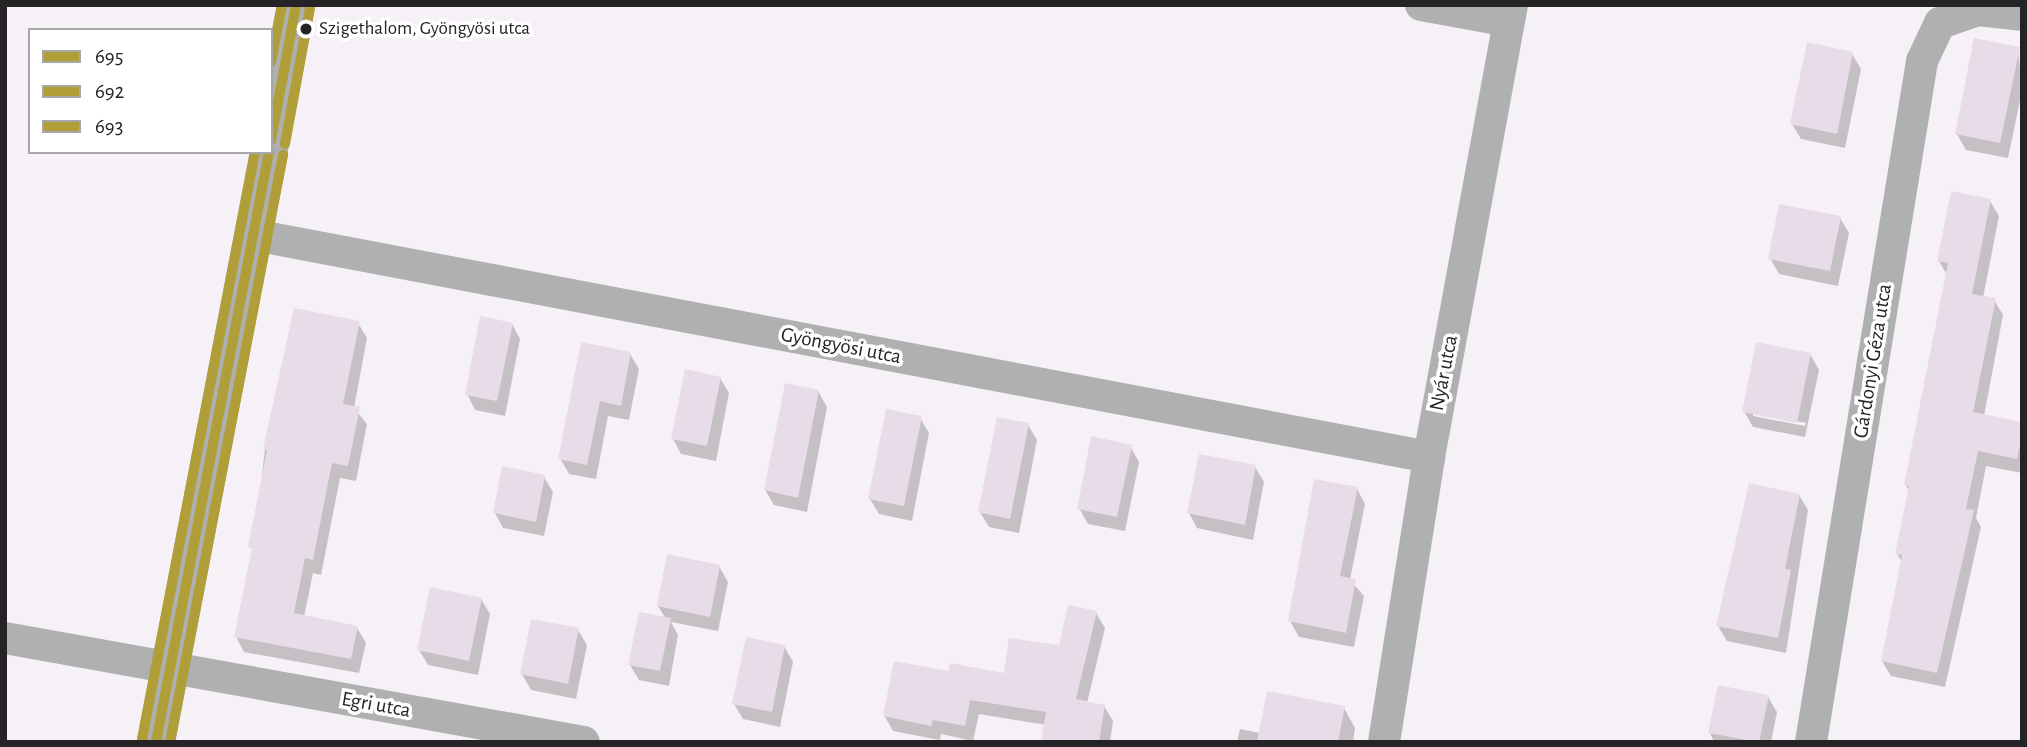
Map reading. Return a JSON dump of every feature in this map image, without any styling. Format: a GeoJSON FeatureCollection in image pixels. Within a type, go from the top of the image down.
{"type":"FeatureCollection","features":[{"type":"Feature","properties":{"kind":"street"},"geometry":{"type":"LineString","coordinates":[[273,130],[296,5]]}},
{"type":"Feature","properties":{"kind":"street"},"geometry":{"type":"LineString","coordinates":[[1421,5],[1511,13]]}},
{"type":"Feature","properties":{"kind":"street","name":"Gárdonyi Géza utca"},"geometry":{"type":"LineString","coordinates":[[1811,742],[1922,61],[1940,23],[1977,10],[2022,15]]}},
{"type":"Feature","properties":{"kind":"street","name":"Nyár utca"},"geometry":{"type":"LineString","coordinates":[[1384,742],[1429,457],[1511,13]]}},
{"type":"Feature","properties":{"kind":"street"},"geometry":{"type":"LineString","coordinates":[[156,742],[269,154]]}},
{"type":"Feature","properties":{"kind":"street","name":"Gyöngyösi utca"},"geometry":{"type":"LineString","coordinates":[[254,235],[1429,457]]}},
{"type":"Feature","properties":{"kind":"street","name":"Egri utca"},"geometry":{"type":"LineString","coordinates":[[5,638],[584,742]]}},
{"type":"Feature","properties":{"kind":"building"},"geometry":{"type":"Polygon","coordinates":[[[1974,38],[2020,47],[2000,143],[1955,134],[1974,38]]]}},
{"type":"Feature","properties":{"kind":"building"},"geometry":{"type":"Polygon","coordinates":[[[1807,42],[1853,52],[1837,134],[1790,124],[1807,42]]]}},
{"type":"Feature","properties":{"kind":"building"},"geometry":{"type":"Polygon","coordinates":[[[1951,191],[1991,199],[1972,294],[1996,298],[1973,412],[2022,422],[2022,436],[2017,459],[1978,451],[1966,509],[1974,510],[1937,673],[1881,661],[1902,555],[1895,554],[1909,486],[1904,485],[1948,263],[1937,261],[1951,191]]]}},
{"type":"Feature","properties":{"kind":"building"},"geometry":{"type":"Polygon","coordinates":[[[1779,204],[1841,216],[1830,271],[1768,259],[1779,204]]]}},
{"type":"Feature","properties":{"kind":"building"},"geometry":{"type":"Polygon","coordinates":[[[294,308],[360,321],[343,404],[360,407],[348,466],[332,463],[313,560],[305,558],[294,613],[358,626],[351,659],[234,637],[252,548],[248,547],[267,450],[263,449],[294,308]]]}},
{"type":"Feature","properties":{"kind":"building"},"geometry":{"type":"Polygon","coordinates":[[[480,316],[513,323],[497,401],[465,395],[480,316]]]}},
{"type":"Feature","properties":{"kind":"building"},"geometry":{"type":"Polygon","coordinates":[[[581,342],[631,352],[621,406],[600,401],[587,465],[558,459],[581,342]]]}},
{"type":"Feature","properties":{"kind":"building"},"geometry":{"type":"Polygon","coordinates":[[[1756,342],[1811,353],[1797,423],[1742,412],[1756,342]]]}},
{"type":"Feature","properties":{"kind":"building"},"geometry":{"type":"Polygon","coordinates":[[[685,369],[721,377],[707,446],[671,439],[685,369]]]}},
{"type":"Feature","properties":{"kind":"building"},"geometry":{"type":"Polygon","coordinates":[[[785,383],[819,390],[798,498],[764,490],[785,383]]]}},
{"type":"Feature","properties":{"kind":"building"},"geometry":{"type":"Polygon","coordinates":[[[886,409],[922,416],[904,506],[868,499],[886,409]]]}},
{"type":"Feature","properties":{"kind":"building"},"geometry":{"type":"Polygon","coordinates":[[[997,417],[1029,423],[1010,519],[978,512],[997,417]]]}},
{"type":"Feature","properties":{"kind":"building"},"geometry":{"type":"Polygon","coordinates":[[[1091,436],[1132,445],[1117,517],[1077,509],[1091,436]]]}},
{"type":"Feature","properties":{"kind":"building"},"geometry":{"type":"Polygon","coordinates":[[[1199,454],[1256,465],[1245,525],[1187,513],[1199,454]]]}},
{"type":"Feature","properties":{"kind":"building"},"geometry":{"type":"Polygon","coordinates":[[[502,466],[545,475],[536,522],[493,513],[502,466]]]}},
{"type":"Feature","properties":{"kind":"building"},"geometry":{"type":"Polygon","coordinates":[[[1314,479],[1358,487],[1340,576],[1356,579],[1346,633],[1288,621],[1314,479]]]}},
{"type":"Feature","properties":{"kind":"building"},"geometry":{"type":"Polygon","coordinates":[[[1749,483],[1800,494],[1785,569],[1791,570],[1778,638],[1716,626],[1749,483]]]}},
{"type":"Feature","properties":{"kind":"building"},"geometry":{"type":"Polygon","coordinates":[[[667,554],[720,565],[710,617],[657,606],[667,554]]]}},
{"type":"Feature","properties":{"kind":"building"},"geometry":{"type":"Polygon","coordinates":[[[430,587],[482,598],[469,661],[417,650],[430,587]]]}},
{"type":"Feature","properties":{"kind":"building"},"geometry":{"type":"Polygon","coordinates":[[[1068,605],[1097,611],[1076,699],[1105,705],[1099,742],[1041,742],[1046,712],[970,700],[965,726],[933,720],[931,726],[883,716],[894,661],[948,671],[950,663],[1004,673],[1009,638],[1059,645],[1068,605]]]}},
{"type":"Feature","properties":{"kind":"building"},"geometry":{"type":"Polygon","coordinates":[[[639,612],[671,618],[660,671],[628,665],[639,612]]]}},
{"type":"Feature","properties":{"kind":"building"},"geometry":{"type":"Polygon","coordinates":[[[531,619],[579,628],[568,684],[520,674],[531,619]]]}},
{"type":"Feature","properties":{"kind":"building"},"geometry":{"type":"Polygon","coordinates":[[[746,637],[785,645],[772,712],[732,704],[746,637]]]}},
{"type":"Feature","properties":{"kind":"building"},"geometry":{"type":"Polygon","coordinates":[[[1718,685],[1769,695],[1759,742],[1708,733],[1718,685]]]}},
{"type":"Feature","properties":{"kind":"building"},"geometry":{"type":"Polygon","coordinates":[[[1267,691],[1345,706],[1338,742],[1257,742],[1267,691]]]}},
{"type":"Feature","properties":{"kind":"transit line","name":"693"},"geometry":{"type":"LineString","coordinates":[[273,52],[282,5]]}},
{"type":"Feature","properties":{"kind":"transit line","name":"695"},"geometry":{"type":"LineString","coordinates":[[273,129],[296,5]]}},
{"type":"Feature","properties":{"kind":"transit line","name":"692"},"geometry":{"type":"LineString","coordinates":[[285,144],[310,8]]}},
{"type":"Feature","properties":{"kind":"transit line","name":"693"},"geometry":{"type":"LineString","coordinates":[[142,739],[255,154]]}},
{"type":"Feature","properties":{"kind":"transit line","name":"695"},"geometry":{"type":"LineString","coordinates":[[156,742],[269,154]]}},
{"type":"Feature","properties":{"kind":"transit line","name":"692"},"geometry":{"type":"LineString","coordinates":[[170,742],[283,155]]}},
{"type":"Feature","properties":{"kind":"place","name":"Szigethalom, Gyöngyösi utca"},"geometry":{"type":"Point","coordinates":[306,29]}}]}
